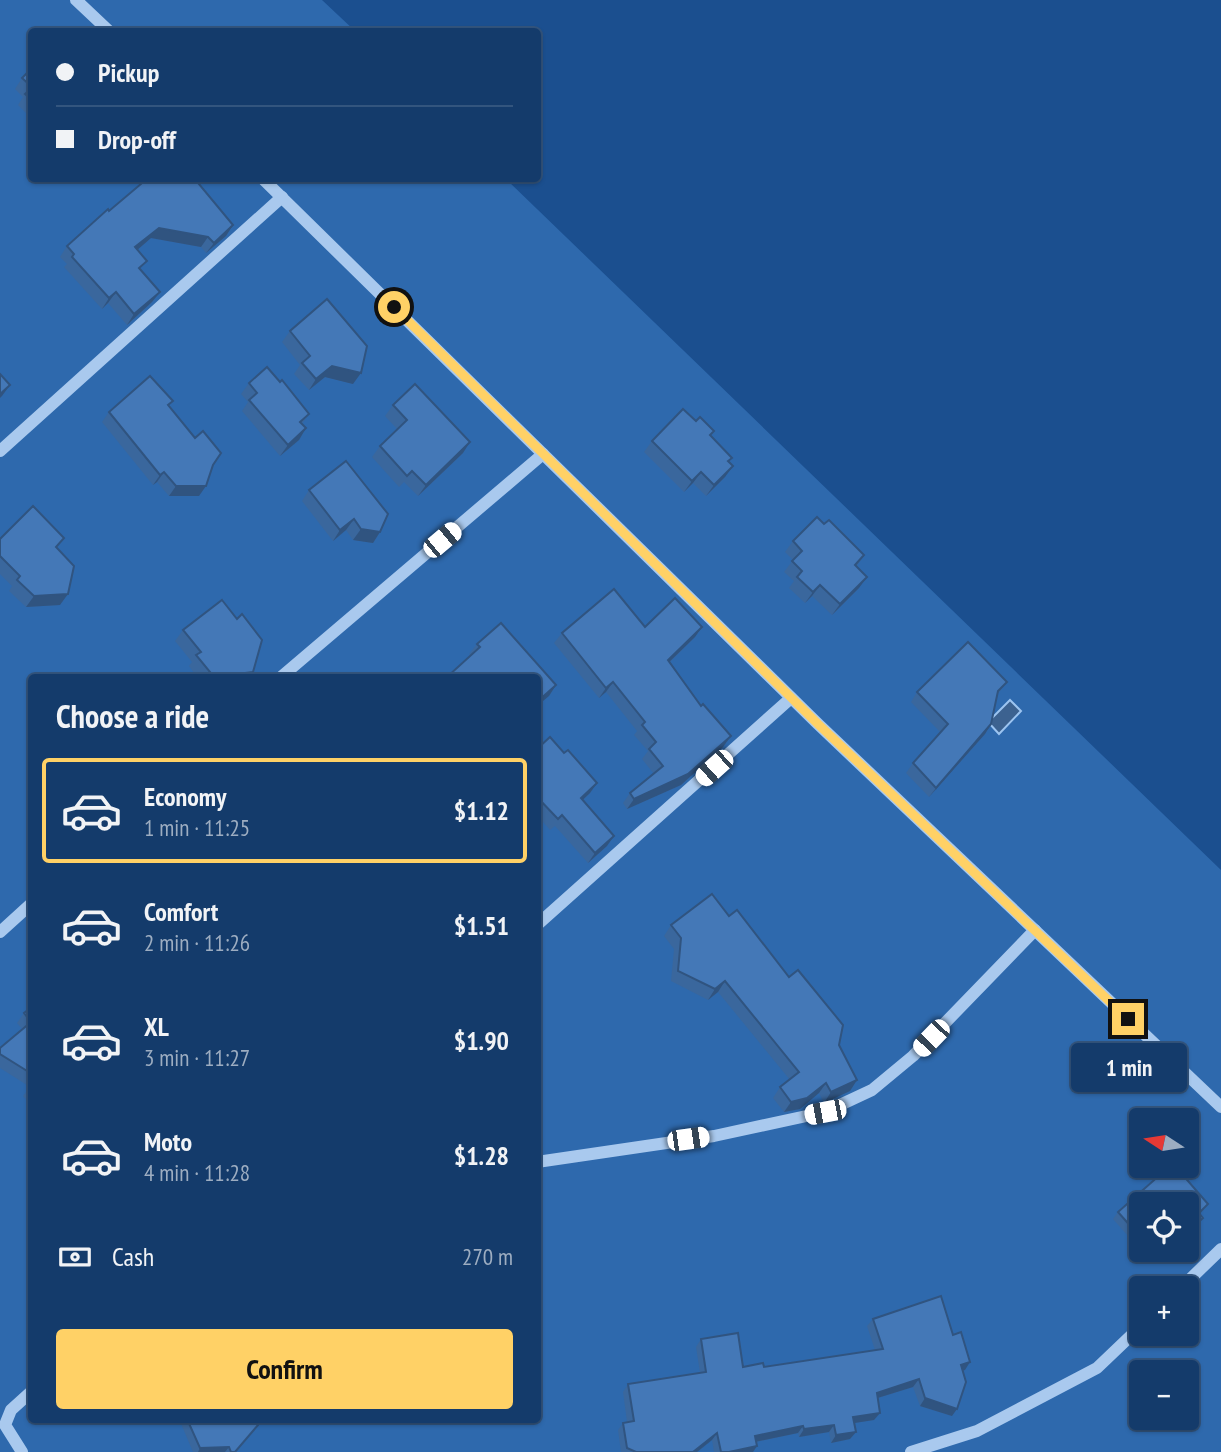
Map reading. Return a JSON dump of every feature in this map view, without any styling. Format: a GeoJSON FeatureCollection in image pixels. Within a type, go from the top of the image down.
{"type":"FeatureCollection","features":[{"type":"Feature","properties":{"kind":"street"},"geometry":{"type":"LineString","coordinates":[[76,0],[106,28]]}},
{"type":"Feature","properties":{"kind":"street"},"geometry":{"type":"LineString","coordinates":[[266,182],[792,698],[1221,1107]]}},
{"type":"Feature","properties":{"kind":"street"},"geometry":{"type":"LineString","coordinates":[[0,451],[282,197]]}},
{"type":"Feature","properties":{"kind":"street"},"geometry":{"type":"LineString","coordinates":[[285,674],[542,454]]}},
{"type":"Feature","properties":{"kind":"street"},"geometry":{"type":"LineString","coordinates":[[541,921],[792,698]]}},
{"type":"Feature","properties":{"kind":"street"},"geometry":{"type":"LineString","coordinates":[[0,932],[28,907]]}},
{"type":"Feature","properties":{"kind":"street"},"geometry":{"type":"LineString","coordinates":[[541,1161],[714,1136],[825,1112],[872,1090],[913,1056],[1035,930]]}},
{"type":"Feature","properties":{"kind":"street"},"geometry":{"type":"LineString","coordinates":[[1193,1276],[1221,1249]]}},
{"type":"Feature","properties":{"kind":"street"},"geometry":{"type":"LineString","coordinates":[[911,1452],[977,1431],[1097,1368],[1129,1337]]}},
{"type":"Feature","properties":{"kind":"street"},"geometry":{"type":"LineString","coordinates":[[22,1452],[5,1425],[12,1410],[28,1395]]}},
{"type":"Feature","properties":{"kind":"shaded area"},"geometry":{"type":"Polygon","coordinates":[[[0,0],[322,0],[352,28],[28,28],[28,182],[509,182],[1221,870],[1221,1452],[0,1452],[0,0]]]}},
{"type":"Feature","properties":{"kind":"shaded area"},"geometry":{"type":"Polygon","coordinates":[[[1010,700],[1021,711],[999,734],[988,722],[1010,700]]]}},
{"type":"Feature","properties":{"kind":"building"},"geometry":{"type":"Polygon","coordinates":[[[28,72],[28,83],[22,78],[28,72]]]}},
{"type":"Feature","properties":{"kind":"building"},"geometry":{"type":"Polygon","coordinates":[[[143,182],[197,182],[233,225],[214,243],[208,237],[159,228],[135,247],[147,261],[139,268],[160,292],[134,314],[116,292],[109,298],[72,257],[74,254],[67,246],[108,209],[109,211],[143,182]]]}},
{"type":"Feature","properties":{"kind":"building"},"geometry":{"type":"Polygon","coordinates":[[[327,299],[367,346],[361,373],[332,366],[316,379],[302,363],[310,356],[290,331],[327,299]]]}},
{"type":"Feature","properties":{"kind":"building"},"geometry":{"type":"Polygon","coordinates":[[[267,367],[280,382],[282,380],[309,414],[300,422],[306,428],[288,445],[249,400],[257,393],[249,383],[267,367]]]}},
{"type":"Feature","properties":{"kind":"building"},"geometry":{"type":"Polygon","coordinates":[[[0,374],[10,385],[0,394],[0,374]]]}},
{"type":"Feature","properties":{"kind":"building"},"geometry":{"type":"Polygon","coordinates":[[[150,376],[173,401],[168,405],[195,438],[203,431],[221,453],[213,465],[206,486],[176,486],[164,472],[160,475],[109,412],[150,376]]]}},
{"type":"Feature","properties":{"kind":"building"},"geometry":{"type":"Polygon","coordinates":[[[415,384],[470,442],[426,485],[412,471],[407,476],[380,446],[407,420],[393,405],[415,384]]]}},
{"type":"Feature","properties":{"kind":"building"},"geometry":{"type":"Polygon","coordinates":[[[683,409],[696,421],[700,417],[714,431],[710,435],[732,458],[728,461],[733,466],[714,485],[701,472],[692,481],[652,441],[683,409]]]}},
{"type":"Feature","properties":{"kind":"building"},"geometry":{"type":"Polygon","coordinates":[[[346,461],[388,514],[380,532],[361,529],[354,519],[340,530],[309,490],[346,461]]]}},
{"type":"Feature","properties":{"kind":"building"},"geometry":{"type":"Polygon","coordinates":[[[33,506],[64,538],[56,547],[74,566],[68,594],[34,596],[17,580],[20,576],[0,556],[0,539],[33,506]]]}},
{"type":"Feature","properties":{"kind":"building"},"geometry":{"type":"Polygon","coordinates":[[[817,517],[824,524],[829,520],[864,555],[855,565],[867,577],[840,604],[820,585],[813,592],[797,577],[802,571],[792,561],[802,551],[793,541],[817,517]]]}},
{"type":"Feature","properties":{"kind":"building"},"geometry":{"type":"Polygon","coordinates":[[[614,589],[645,627],[675,598],[702,627],[668,660],[701,706],[703,704],[731,736],[688,774],[634,799],[630,793],[663,766],[649,749],[656,742],[642,725],[645,722],[613,682],[606,688],[562,633],[614,589]]]}},
{"type":"Feature","properties":{"kind":"building"},"geometry":{"type":"Polygon","coordinates":[[[222,600],[237,619],[242,614],[262,640],[253,672],[212,674],[196,655],[201,652],[183,630],[222,600]]]}},
{"type":"Feature","properties":{"kind":"building"},"geometry":{"type":"Polygon","coordinates":[[[501,623],[556,685],[541,698],[541,674],[450,674],[480,647],[477,644],[501,623]]]}},
{"type":"Feature","properties":{"kind":"building"},"geometry":{"type":"Polygon","coordinates":[[[968,642],[1007,682],[998,691],[991,724],[936,788],[913,763],[948,724],[917,692],[968,642]]]}},
{"type":"Feature","properties":{"kind":"building"},"geometry":{"type":"Polygon","coordinates":[[[550,737],[564,753],[568,750],[597,783],[581,798],[614,836],[595,853],[562,815],[558,819],[541,801],[541,745],[550,737]]]}},
{"type":"Feature","properties":{"kind":"building"},"geometry":{"type":"Polygon","coordinates":[[[712,894],[729,916],[737,910],[789,977],[798,970],[843,1025],[839,1045],[857,1080],[831,1092],[826,1083],[807,1098],[791,1102],[780,1087],[799,1072],[725,981],[715,989],[678,971],[681,938],[671,925],[712,894]]]}},
{"type":"Feature","properties":{"kind":"building"},"geometry":{"type":"Polygon","coordinates":[[[28,1025],[28,1072],[0,1054],[0,1048],[28,1025]]]}},
{"type":"Feature","properties":{"kind":"building"},"geometry":{"type":"Polygon","coordinates":[[[1156,1178],[1185,1178],[1198,1192],[1141,1192],[1156,1178]]]}},
{"type":"Feature","properties":{"kind":"building"},"geometry":{"type":"Polygon","coordinates":[[[1199,1194],[1208,1204],[1199,1213],[1199,1194]]]}},
{"type":"Feature","properties":{"kind":"building"},"geometry":{"type":"Polygon","coordinates":[[[1129,1202],[1129,1224],[1118,1212],[1129,1202]]]}},
{"type":"Feature","properties":{"kind":"building"},"geometry":{"type":"Polygon","coordinates":[[[941,1296],[953,1335],[961,1332],[970,1362],[961,1365],[966,1382],[957,1409],[925,1398],[919,1379],[877,1393],[880,1413],[853,1417],[856,1432],[836,1435],[834,1425],[804,1429],[803,1426],[755,1436],[757,1446],[729,1452],[721,1452],[717,1433],[693,1452],[636,1452],[627,1448],[623,1423],[634,1421],[628,1384],[706,1372],[701,1339],[738,1333],[743,1367],[763,1363],[764,1367],[883,1349],[873,1319],[941,1296]]]}},
{"type":"Feature","properties":{"kind":"building"},"geometry":{"type":"Polygon","coordinates":[[[189,1423],[257,1423],[235,1452],[231,1452],[229,1447],[200,1448],[189,1423]]]}},
{"type":"Feature","properties":{"kind":"route"},"geometry":{"type":"LineString","coordinates":[[394,307],[818,724],[1128,1019]]}}]}
